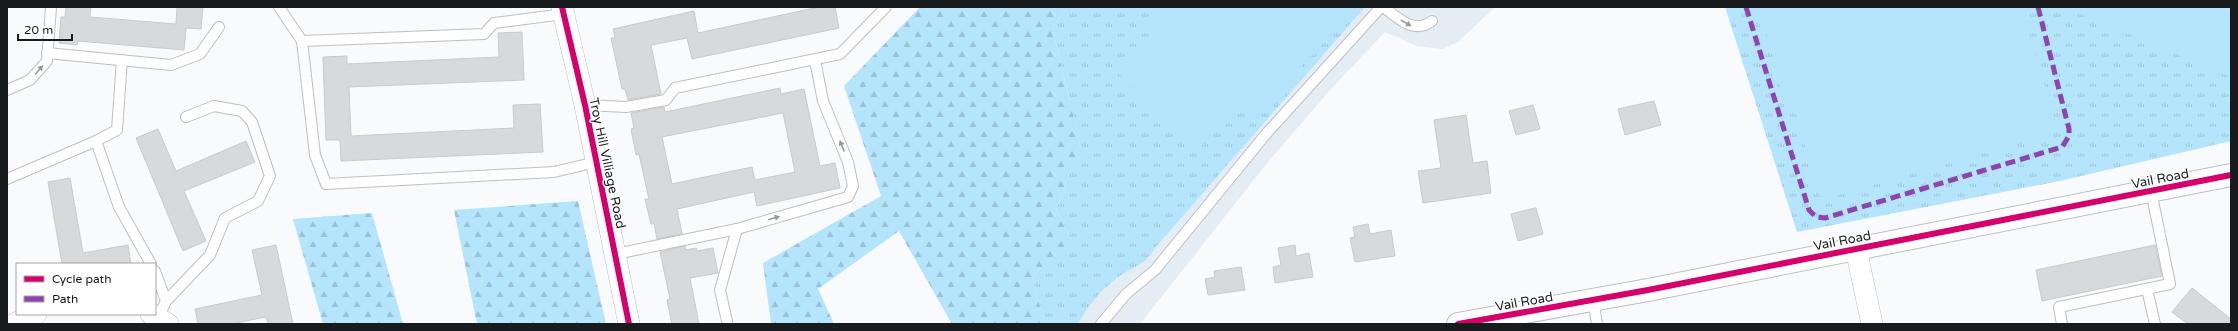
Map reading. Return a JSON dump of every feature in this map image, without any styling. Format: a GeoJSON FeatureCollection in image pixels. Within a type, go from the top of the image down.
{"type":"FeatureCollection","features":[{"type":"Feature","properties":{"kind":"street","name":"Troy Hill Villiage Road"},"geometry":{"type":"LineString","coordinates":[[563,10],[585,105],[629,324]]}},
{"type":"Feature","properties":{"kind":"street","name":"Vail Road"},"geometry":{"type":"LineString","coordinates":[[1458,324],[1856,249],[2231,175]]}},
{"type":"Feature","properties":{"kind":"street"},"geometry":{"type":"LineString","coordinates":[[1856,249],[1872,324]]}},
{"type":"Feature","properties":{"kind":"street"},"geometry":{"type":"LineString","coordinates":[[14,324],[35,315]]}},
{"type":"Feature","properties":{"kind":"lane"},"geometry":{"type":"LineString","coordinates":[[7,90],[30,80],[47,62],[51,7]]}},
{"type":"Feature","properties":{"kind":"lane"},"geometry":{"type":"LineString","coordinates":[[279,7],[302,41],[315,155],[326,184],[554,172],[596,162]]}},
{"type":"Feature","properties":{"kind":"lane"},"geometry":{"type":"LineString","coordinates":[[585,105],[626,107],[666,100],[675,88],[840,54],[886,7]]}},
{"type":"Feature","properties":{"kind":"lane"},"geometry":{"type":"LineString","coordinates":[[1101,324],[1126,294],[1155,270],[1266,134],[1382,7],[1407,24],[1415,27],[1424,27],[1432,21]]}},
{"type":"Feature","properties":{"kind":"lane"},"geometry":{"type":"LineString","coordinates":[[302,41],[484,34],[494,23],[563,10]]}},
{"type":"Feature","properties":{"kind":"lane"},"geometry":{"type":"LineString","coordinates":[[47,53],[172,65],[200,54],[219,27]]}},
{"type":"Feature","properties":{"kind":"lane"},"geometry":{"type":"LineString","coordinates":[[7,179],[96,141],[117,130],[122,60]]}},
{"type":"Feature","properties":{"kind":"lane"},"geometry":{"type":"LineString","coordinates":[[616,254],[737,229],[848,197],[853,186],[848,162],[823,101],[815,60]]}},
{"type":"Feature","properties":{"kind":"lane"},"geometry":{"type":"LineString","coordinates":[[161,314],[210,255],[226,218],[258,202],[270,176],[252,122],[242,111],[214,106],[186,117]]}},
{"type":"Feature","properties":{"kind":"lane"},"geometry":{"type":"LineString","coordinates":[[96,141],[119,207],[150,263]]}},
{"type":"Feature","properties":{"kind":"lane"},"geometry":{"type":"LineString","coordinates":[[2062,324],[2059,307],[2170,284],[2151,191]]}},
{"type":"Feature","properties":{"kind":"lane"},"geometry":{"type":"LineString","coordinates":[[727,321],[720,290],[737,229]]}},
{"type":"Feature","properties":{"kind":"lane"},"geometry":{"type":"LineString","coordinates":[[156,278],[161,314]]}},
{"type":"Feature","properties":{"kind":"lane"},"geometry":{"type":"LineString","coordinates":[[2147,289],[2155,324]]}},
{"type":"Feature","properties":{"kind":"lane"},"geometry":{"type":"LineString","coordinates":[[1593,299],[1597,324]]}},
{"type":"Feature","properties":{"kind":"shaded area"},"geometry":{"type":"Polygon","coordinates":[[[1068,7],[1495,7],[1458,42],[1442,49],[1417,46],[1385,32],[1330,90],[1268,162],[1140,324],[1045,324],[1032,277],[1071,239],[1068,7]]]}},
{"type":"Feature","properties":{"kind":"green space"},"geometry":{"type":"Polygon","coordinates":[[[920,7],[1068,7],[1052,27],[1080,144],[1056,210],[1071,239],[1032,277],[1045,324],[952,324],[899,231],[818,289],[834,324],[771,324],[763,263],[881,196],[844,86],[920,7]]]}},
{"type":"Feature","properties":{"kind":"green space"},"geometry":{"type":"Polygon","coordinates":[[[1068,7],[1365,7],[1154,249],[1147,259],[1118,277],[1106,287],[1090,304],[1078,324],[1045,324],[1032,277],[1071,239],[1056,210],[1080,144],[1052,27],[1068,7]]]}},
{"type":"Feature","properties":{"kind":"green space"},"geometry":{"type":"Polygon","coordinates":[[[1156,7],[1356,7],[1252,120],[1238,108],[1195,153],[1117,72],[1135,50],[1157,35],[1143,21],[1156,7]]]}},
{"type":"Feature","properties":{"kind":"green space"},"geometry":{"type":"Polygon","coordinates":[[[1725,7],[2231,7],[2231,141],[2060,181],[1797,232],[1725,7]]]}},
{"type":"Feature","properties":{"kind":"green space"},"geometry":{"type":"Polygon","coordinates":[[[1759,7],[2022,7],[2058,132],[1821,200],[1793,105],[1786,107],[1759,7]]]}},
{"type":"Feature","properties":{"kind":"green space"},"geometry":{"type":"Polygon","coordinates":[[[2070,7],[2231,7],[2231,77],[2069,9],[2070,7]]]}},
{"type":"Feature","properties":{"kind":"green space"},"geometry":{"type":"Polygon","coordinates":[[[578,201],[606,324],[477,324],[454,210],[578,201]]]}},
{"type":"Feature","properties":{"kind":"green space"},"geometry":{"type":"Polygon","coordinates":[[[372,213],[403,324],[323,324],[293,219],[372,213]]]}},
{"type":"Feature","properties":{"kind":"building"},"geometry":{"type":"Polygon","coordinates":[[[66,7],[91,7],[90,17],[176,24],[177,7],[203,7],[201,29],[186,28],[184,50],[78,41],[77,45],[59,43],[61,17],[65,17],[66,7]]]}},
{"type":"Feature","properties":{"kind":"building"},"geometry":{"type":"Polygon","coordinates":[[[819,7],[835,7],[839,28],[692,59],[687,38],[651,45],[661,94],[628,100],[625,89],[622,89],[611,38],[615,38],[613,29],[694,11],[698,33],[819,7]]]}},
{"type":"Feature","properties":{"kind":"building"},"geometry":{"type":"Polygon","coordinates":[[[522,32],[524,80],[349,87],[351,136],[514,128],[513,105],[540,104],[543,152],[341,161],[340,140],[326,140],[323,57],[347,56],[347,64],[499,57],[498,33],[522,32]]]}},
{"type":"Feature","properties":{"kind":"building"},"geometry":{"type":"Polygon","coordinates":[[[780,88],[781,94],[804,89],[820,166],[835,163],[840,188],[757,206],[754,192],[677,209],[682,234],[657,239],[654,224],[651,224],[645,199],[649,199],[639,154],[636,155],[631,129],[634,128],[631,113],[664,107],[665,112],[780,88]],[[783,113],[662,137],[672,184],[752,167],[755,180],[795,172],[783,113]]]}},
{"type":"Feature","properties":{"kind":"building"},"geometry":{"type":"Polygon","coordinates":[[[1654,101],[1661,125],[1625,135],[1618,109],[1654,101]]]}},
{"type":"Feature","properties":{"kind":"building"},"geometry":{"type":"Polygon","coordinates":[[[1533,105],[1540,129],[1516,135],[1509,111],[1533,105]]]}},
{"type":"Feature","properties":{"kind":"building"},"geometry":{"type":"Polygon","coordinates":[[[1466,115],[1473,163],[1487,161],[1491,193],[1423,203],[1418,171],[1441,168],[1434,120],[1466,115]]]}},
{"type":"Feature","properties":{"kind":"building"},"geometry":{"type":"Polygon","coordinates":[[[158,129],[176,171],[246,141],[255,162],[184,191],[206,241],[183,251],[136,138],[158,129]]]}},
{"type":"Feature","properties":{"kind":"building"},"geometry":{"type":"Polygon","coordinates":[[[70,178],[83,253],[128,245],[131,263],[62,263],[48,182],[70,178]]]}},
{"type":"Feature","properties":{"kind":"building"},"geometry":{"type":"Polygon","coordinates":[[[1536,208],[1543,234],[1518,241],[1511,214],[1536,208]]]}},
{"type":"Feature","properties":{"kind":"building"},"geometry":{"type":"Polygon","coordinates":[[[1368,224],[1370,234],[1391,230],[1395,256],[1355,262],[1350,238],[1355,237],[1353,227],[1368,224]]]}},
{"type":"Feature","properties":{"kind":"building"},"geometry":{"type":"Polygon","coordinates":[[[276,245],[293,324],[268,324],[266,317],[231,324],[198,324],[195,309],[262,295],[252,250],[276,245]]]}},
{"type":"Feature","properties":{"kind":"building"},"geometry":{"type":"Polygon","coordinates":[[[1295,245],[1296,256],[1309,253],[1313,277],[1275,283],[1273,267],[1281,265],[1278,248],[1295,245]]]}},
{"type":"Feature","properties":{"kind":"building"},"geometry":{"type":"Polygon","coordinates":[[[2155,245],[2162,276],[2042,301],[2036,270],[2155,245]]]}},
{"type":"Feature","properties":{"kind":"building"},"geometry":{"type":"Polygon","coordinates":[[[685,246],[686,250],[696,248],[697,251],[713,248],[718,273],[690,278],[699,324],[672,324],[667,300],[670,299],[660,252],[685,246]]]}},
{"type":"Feature","properties":{"kind":"building"},"geometry":{"type":"Polygon","coordinates":[[[1241,267],[1245,290],[1208,295],[1205,279],[1215,277],[1214,271],[1241,267]]]}},
{"type":"Feature","properties":{"kind":"building"},"geometry":{"type":"Polygon","coordinates":[[[2192,288],[2231,319],[2231,324],[2188,324],[2172,312],[2192,288]]]}},
{"type":"Feature","properties":{"kind":"marked path"},"geometry":{"type":"LineString","coordinates":[[1746,7],[1809,210],[1816,217],[1825,218],[2062,147],[2069,136],[2069,129],[2038,7]]}},
{"type":"Feature","properties":{"kind":"cycle path"},"geometry":{"type":"LineString","coordinates":[[562,7],[585,105],[629,324]]}},
{"type":"Feature","properties":{"kind":"cycle path"},"geometry":{"type":"LineString","coordinates":[[1458,324],[1648,290],[2231,175]]}}]}
